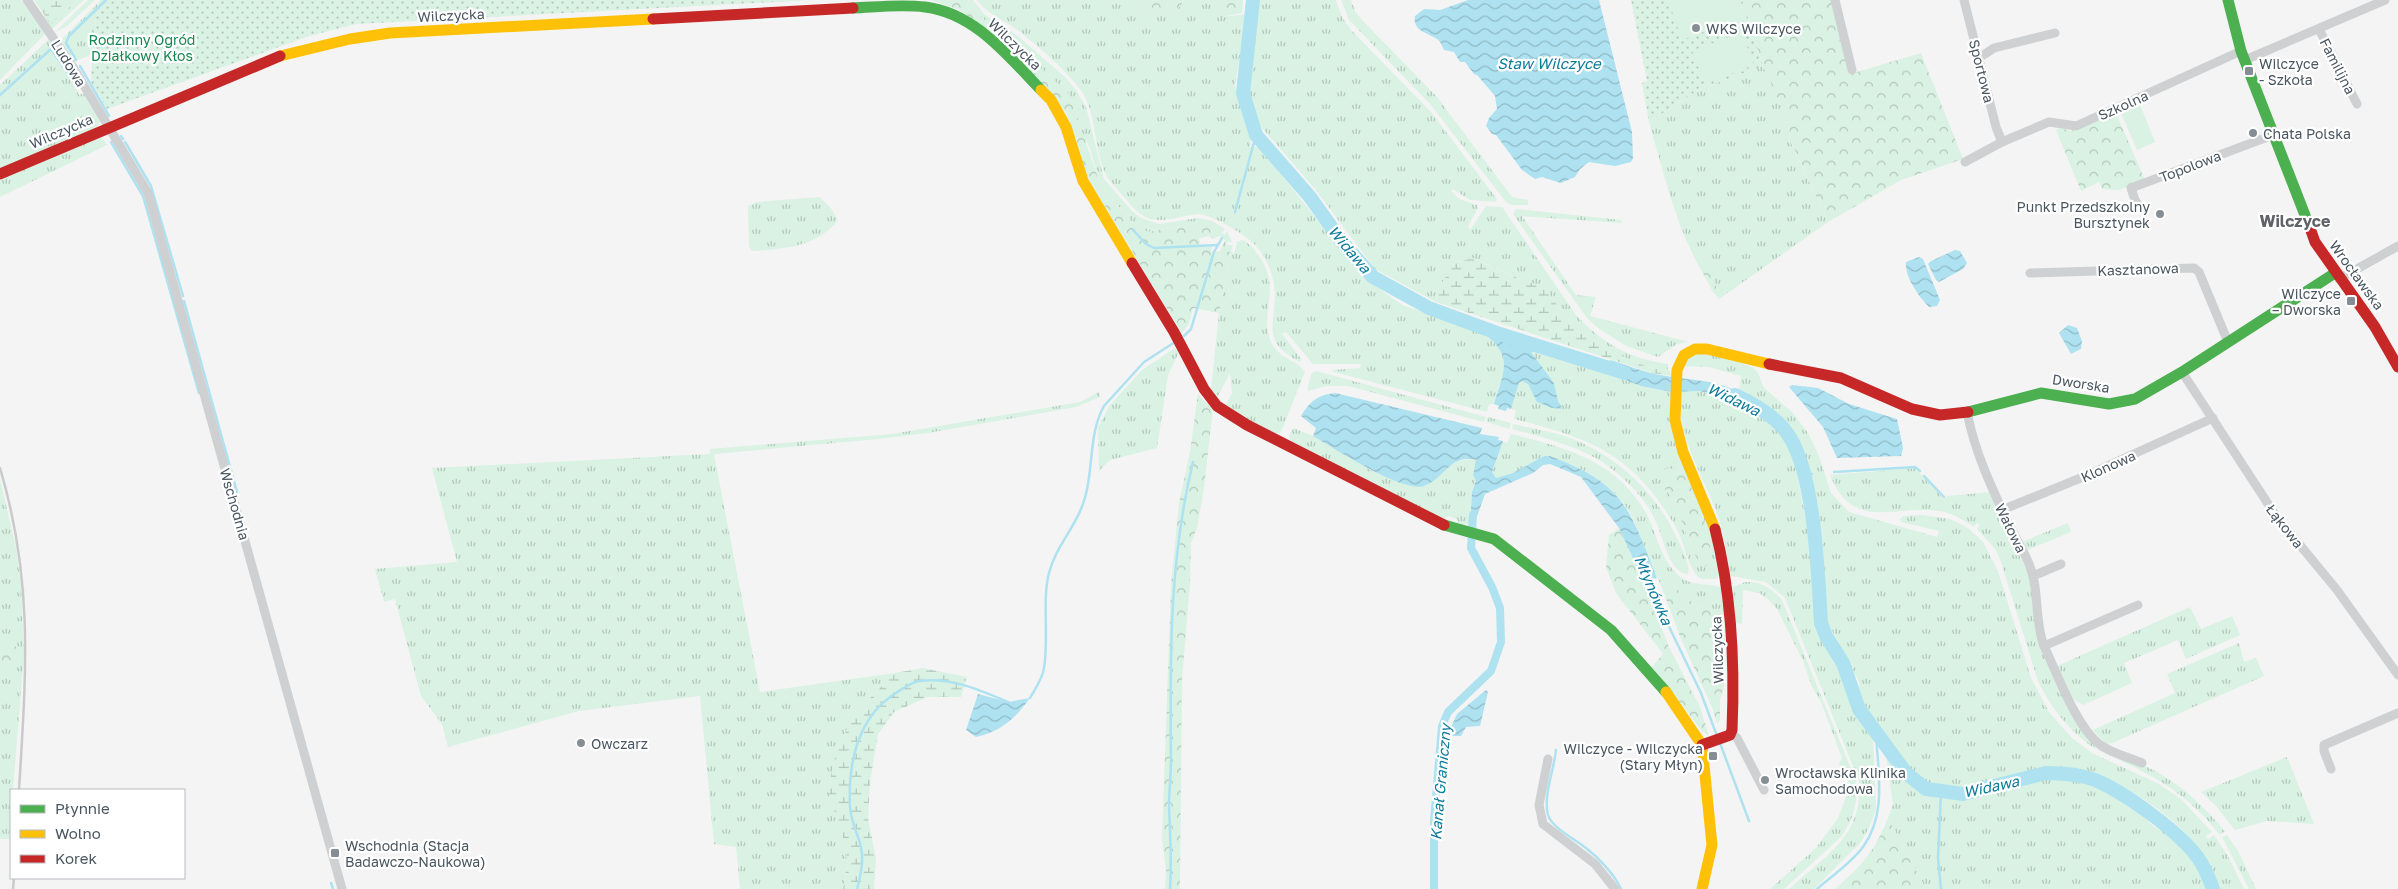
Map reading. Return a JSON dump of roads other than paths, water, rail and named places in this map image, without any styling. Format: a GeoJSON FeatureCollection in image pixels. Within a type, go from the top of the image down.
{"type":"FeatureCollection","features":[{"type":"Feature","properties":{"kind":"street","name":"Ludowa"},"geometry":{"type":"LineString","coordinates":[[27,0],[68,59],[108,127]]}},
{"type":"Feature","properties":{"kind":"street"},"geometry":{"type":"LineString","coordinates":[[1835,0],[1852,70]]}},
{"type":"Feature","properties":{"kind":"street","name":"Sportowa"},"geometry":{"type":"LineString","coordinates":[[1964,0],[1996,128],[2002,142]]}},
{"type":"Feature","properties":{"kind":"street","name":"Wrocławska"},"geometry":{"type":"LineString","coordinates":[[2228,0],[2243,56],[2314,242],[2375,326],[2398,366]]}},
{"type":"Feature","properties":{"kind":"street","name":"Familijna"},"geometry":{"type":"LineString","coordinates":[[2243,56],[2319,29],[2385,0]]}},
{"type":"Feature","properties":{"kind":"street","name":"Wilczycka"},"geometry":{"type":"LineString","coordinates":[[0,174],[284,54],[350,39],[390,33],[748,14],[917,6],[935,8],[966,20],[980,30],[1051,100],[1066,127],[1083,181],[1174,332],[1209,396],[1229,415],[1421,516],[1446,527],[1478,533],[1507,548],[1611,630],[1664,690],[1706,744]]}},
{"type":"Feature","properties":{"kind":"street","name":"Familijna"},"geometry":{"type":"LineString","coordinates":[[2319,29],[2357,104]]}},
{"type":"Feature","properties":{"kind":"street"},"geometry":{"type":"LineString","coordinates":[[1979,58],[1994,48],[2055,33]]}},
{"type":"Feature","properties":{"kind":"street","name":"Szkolna"},"geometry":{"type":"LineString","coordinates":[[1965,162],[2002,142],[2049,122],[2076,126],[2243,56]]}},
{"type":"Feature","properties":{"kind":"street","name":"Wschodnia"},"geometry":{"type":"LineString","coordinates":[[108,127],[148,193],[154,212],[342,889]]}},
{"type":"Feature","properties":{"kind":"street","name":"Topolowa"},"geometry":{"type":"LineString","coordinates":[[2142,210],[2135,200],[2131,188],[2273,135]]}},
{"type":"Feature","properties":{"kind":"street"},"geometry":{"type":"LineString","coordinates":[[2337,276],[2398,246]]}},
{"type":"Feature","properties":{"kind":"street","name":"Kasztanowa"},"geometry":{"type":"LineString","coordinates":[[2030,273],[2194,268],[2199,272],[2228,342]]}},
{"type":"Feature","properties":{"kind":"street","name":"Dworska"},"geometry":{"type":"LineString","coordinates":[[1677,370],[1684,355],[1700,348],[1754,362],[1796,368],[1841,378],[1899,404],[1925,413],[1948,415],[1968,412],[2041,393],[2108,404],[2122,403],[2135,399],[2182,372],[2337,276]]}},
{"type":"Feature","properties":{"kind":"street","name":"Wilczycka"},"geometry":{"type":"LineString","coordinates":[[1677,370],[1675,420],[1678,436],[1713,521],[1728,582],[1734,690],[1729,735]]}},
{"type":"Feature","properties":{"kind":"street","name":"Łąkowa"},"geometry":{"type":"LineString","coordinates":[[2182,372],[2276,516],[2337,590],[2398,675]]}},
{"type":"Feature","properties":{"kind":"street","name":"Wałowa"},"geometry":{"type":"LineString","coordinates":[[1968,412],[1974,444],[2002,510],[2030,565],[2039,629],[2044,646],[2076,712],[2089,733],[2100,744],[2142,763]]}},
{"type":"Feature","properties":{"kind":"street","name":"Klonowa"},"geometry":{"type":"LineString","coordinates":[[2002,510],[2083,477],[2212,418]]}},
{"type":"Feature","properties":{"kind":"street"},"geometry":{"type":"LineString","coordinates":[[2032,576],[2061,564]]}},
{"type":"Feature","properties":{"kind":"street"},"geometry":{"type":"LineString","coordinates":[[2044,646],[2138,605]]}},
{"type":"Feature","properties":{"kind":"street"},"geometry":{"type":"LineString","coordinates":[[2331,769],[2324,745],[2398,713]]}},
{"type":"Feature","properties":{"kind":"street"},"geometry":{"type":"LineString","coordinates":[[1702,889],[1712,845],[1706,744],[1729,735],[1737,738],[1764,790]]}},
{"type":"Feature","properties":{"kind":"street"},"geometry":{"type":"LineString","coordinates":[[1548,759],[1539,805],[1543,824],[1595,864],[1615,889]]}},
{"type":"Feature","properties":{"kind":"water","name":"Staw Wilczyce"},"geometry":{"type":"Polygon","coordinates":[[[1468,0],[1599,0],[1632,132],[1633,158],[1631,162],[1615,166],[1589,162],[1580,169],[1575,177],[1561,183],[1542,177],[1535,179],[1522,170],[1496,135],[1492,134],[1486,126],[1489,118],[1497,109],[1495,96],[1465,62],[1460,62],[1454,52],[1444,50],[1438,40],[1422,31],[1416,25],[1415,16],[1424,9],[1440,10],[1468,0]]]}},
{"type":"Feature","properties":{"kind":"water"},"geometry":{"type":"Polygon","coordinates":[[[1955,250],[1960,251],[1967,263],[1963,269],[1939,282],[1936,280],[1928,264],[1955,250]]]}},
{"type":"Feature","properties":{"kind":"water"},"geometry":{"type":"Polygon","coordinates":[[[1919,257],[1923,259],[1940,300],[1937,306],[1929,307],[1925,303],[1907,274],[1906,262],[1919,257]]]}},
{"type":"Feature","properties":{"kind":"water"},"geometry":{"type":"Polygon","coordinates":[[[2068,325],[2077,328],[2082,341],[2081,349],[2071,354],[2059,333],[2068,325]]]}},
{"type":"Feature","properties":{"kind":"water"},"geometry":{"type":"Polygon","coordinates":[[[1484,334],[1537,351],[1531,352],[1554,383],[1558,401],[1563,409],[1552,408],[1537,402],[1528,384],[1522,381],[1519,383],[1511,409],[1507,408],[1506,411],[1498,409],[1499,406],[1494,404],[1503,374],[1503,358],[1494,342],[1484,334]]]}},
{"type":"Feature","properties":{"kind":"water"},"geometry":{"type":"Polygon","coordinates":[[[1610,360],[1655,374],[1705,381],[1727,387],[1753,399],[1751,408],[1725,397],[1699,391],[1671,392],[1641,386],[1605,373],[1610,360]]]}},
{"type":"Feature","properties":{"kind":"water"},"geometry":{"type":"Polygon","coordinates":[[[1792,385],[1818,388],[1849,404],[1897,419],[1903,448],[1901,456],[1837,458],[1823,427],[1789,387],[1792,385]]]}},
{"type":"Feature","properties":{"kind":"water"},"geometry":{"type":"Polygon","coordinates":[[[1335,393],[1482,428],[1480,434],[1499,437],[1498,440],[1503,441],[1492,472],[1496,478],[1513,473],[1544,456],[1550,456],[1575,466],[1609,488],[1621,501],[1639,533],[1657,578],[1644,582],[1619,528],[1581,477],[1550,464],[1543,465],[1533,473],[1485,494],[1474,525],[1470,525],[1472,492],[1476,481],[1473,475],[1476,460],[1467,459],[1453,463],[1438,478],[1424,486],[1400,483],[1368,468],[1313,436],[1316,428],[1301,416],[1315,400],[1324,395],[1335,393]]]}},
{"type":"Feature","properties":{"kind":"water"},"geometry":{"type":"Polygon","coordinates":[[[1486,690],[1488,692],[1480,726],[1466,727],[1461,736],[1449,736],[1448,733],[1457,714],[1486,690]]]}},
{"type":"Feature","properties":{"kind":"water"},"geometry":{"type":"Polygon","coordinates":[[[978,694],[1008,702],[1030,698],[1007,723],[1000,728],[976,737],[966,730],[978,694]]]}},
{"type":"Feature","properties":{"kind":"waterway"},"geometry":{"type":"LineString","coordinates":[[76,60],[66,43],[69,36],[106,0]]}},
{"type":"Feature","properties":{"kind":"waterway","name":"Widawa"},"geometry":{"type":"LineString","coordinates":[[1253,0],[1243,93],[1256,135],[1310,197],[1342,242],[1373,277],[1429,308],[1500,334],[1625,373]]}},
{"type":"Feature","properties":{"kind":"waterway"},"geometry":{"type":"LineString","coordinates":[[0,95],[51,49],[77,86]]}},
{"type":"Feature","properties":{"kind":"waterway"},"geometry":{"type":"LineString","coordinates":[[80,66],[109,116]]}},
{"type":"Feature","properties":{"kind":"waterway"},"geometry":{"type":"LineString","coordinates":[[1235,212],[1256,135]]}},
{"type":"Feature","properties":{"kind":"waterway"},"geometry":{"type":"LineString","coordinates":[[111,142],[143,196],[199,393]]}},
{"type":"Feature","properties":{"kind":"waterway"},"geometry":{"type":"LineString","coordinates":[[125,142],[151,186],[183,296]]}},
{"type":"Feature","properties":{"kind":"waterway"},"geometry":{"type":"LineString","coordinates":[[1133,230],[1146,244],[1154,248],[1218,245]]}},
{"type":"Feature","properties":{"kind":"waterway"},"geometry":{"type":"LineString","coordinates":[[1184,336],[1191,329],[1214,252],[1222,238]]}},
{"type":"Feature","properties":{"kind":"waterway"},"geometry":{"type":"LineString","coordinates":[[184,301],[237,492]]}},
{"type":"Feature","properties":{"kind":"waterway","name":"Kanał Graniczny"},"geometry":{"type":"LineString","coordinates":[[1515,339],[1521,347]]}},
{"type":"Feature","properties":{"kind":"waterway","name":"Kanał Graniczny"},"geometry":{"type":"LineString","coordinates":[[1514,352],[1515,339]]}},
{"type":"Feature","properties":{"kind":"waterway"},"geometry":{"type":"LineString","coordinates":[[1030,698],[1044,668],[1046,595],[1049,573],[1055,556],[1081,509],[1088,483],[1095,430],[1099,418],[1104,406],[1144,362],[1175,342]]}},
{"type":"Feature","properties":{"kind":"waterway","name":"Widawa"},"geometry":{"type":"LineString","coordinates":[[1735,395],[1756,406],[1777,421],[1787,433],[1796,450],[1804,472],[1813,524],[1821,623],[1826,636],[1843,663],[1859,709],[1906,773],[1926,789],[1963,794],[2046,773],[2070,774],[2095,780],[2136,803],[2165,825],[2190,848],[2207,873],[2213,889]]}},
{"type":"Feature","properties":{"kind":"waterway"},"geometry":{"type":"LineString","coordinates":[[1170,889],[1169,806],[1173,610],[1179,536],[1193,462]]}},
{"type":"Feature","properties":{"kind":"waterway"},"geometry":{"type":"LineString","coordinates":[[1834,472],[1915,467],[1920,471]]}},
{"type":"Feature","properties":{"kind":"waterway"},"geometry":{"type":"LineString","coordinates":[[1803,475],[1812,474]]}},
{"type":"Feature","properties":{"kind":"waterway"},"geometry":{"type":"LineString","coordinates":[[1924,476],[1944,497]]}},
{"type":"Feature","properties":{"kind":"waterway","name":"Kanał Graniczny"},"geometry":{"type":"LineString","coordinates":[[1434,889],[1434,821],[1442,726],[1448,712],[1491,671],[1501,642],[1500,608],[1492,587],[1471,548],[1473,515]]}},
{"type":"Feature","properties":{"kind":"waterway","name":"Młynówka"},"geometry":{"type":"LineString","coordinates":[[1650,577],[1661,610],[1701,693],[1717,736]]}},
{"type":"Feature","properties":{"kind":"waterway"},"geometry":{"type":"LineString","coordinates":[[857,889],[862,857],[850,811],[851,774],[853,758],[858,743],[872,715],[896,693],[920,681],[932,680],[954,683],[976,689],[1008,702]]}},
{"type":"Feature","properties":{"kind":"waterway"},"geometry":{"type":"LineString","coordinates":[[1817,889],[1853,858],[1871,834],[1878,807],[1879,792],[1876,734]]}},
{"type":"Feature","properties":{"kind":"waterway","name":"Młynówka"},"geometry":{"type":"LineString","coordinates":[[1720,743],[1749,821]]}},
{"type":"Feature","properties":{"kind":"waterway"},"geometry":{"type":"LineString","coordinates":[[1556,750],[1547,800],[1550,820],[1601,861],[1621,889]]}},
{"type":"Feature","properties":{"kind":"waterway"},"geometry":{"type":"LineString","coordinates":[[1941,792],[1938,858],[1941,889]]}},
{"type":"Feature","properties":{"kind":"waterway"},"geometry":{"type":"LineString","coordinates":[[331,883],[333,889]]}},
{"type":"Feature","properties":{"kind":"railway"},"geometry":{"type":"LineString","coordinates":[[0,468],[11,510],[23,589],[25,667],[19,789]]}},
{"type":"Feature","properties":{"kind":"railway"},"geometry":{"type":"LineString","coordinates":[[13,889],[14,879]]}},
{"type":"Feature","properties":{"kind":"place","name":"WKS Wilczyce"},"geometry":{"type":"Point","coordinates":[1696,28]}},
{"type":"Feature","properties":{"kind":"place","name":"Wilczyce - Szkoła"},"geometry":{"type":"Point","coordinates":[2249,71]}},
{"type":"Feature","properties":{"kind":"place","name":"Chata Polska"},"geometry":{"type":"Point","coordinates":[2253,133]}},
{"type":"Feature","properties":{"kind":"place","name":"Punkt Przedszkolny Bursztynek"},"geometry":{"type":"Point","coordinates":[2160,214]}},
{"type":"Feature","properties":{"kind":"place","name":"Wilczyce – Dworska"},"geometry":{"type":"Point","coordinates":[2351,301]}},
{"type":"Feature","properties":{"kind":"place","name":"Owczarz"},"geometry":{"type":"Point","coordinates":[581,743]}},
{"type":"Feature","properties":{"kind":"place","name":"Wilczyce - Wilczycka (Stary Młyn)"},"geometry":{"type":"Point","coordinates":[1713,756]}},
{"type":"Feature","properties":{"kind":"place","name":"Wrocławska Klinika Samochodowa"},"geometry":{"type":"Point","coordinates":[1765,780]}},
{"type":"Feature","properties":{"kind":"place","name":"Wschodnia (Stacja Badawczo-Naukowa)"},"geometry":{"type":"Point","coordinates":[335,853]}},
{"type":"Feature","properties":{"kind":"district","name":"Wilczyce"},"geometry":{"type":"Point","coordinates":[2295,221]}},
{"type":"Feature","properties":{"kind":"park label","name":"Rodzinny Ogród Działkowy Kłos"},"geometry":{"type":"Point","coordinates":[142,48]}}]}
